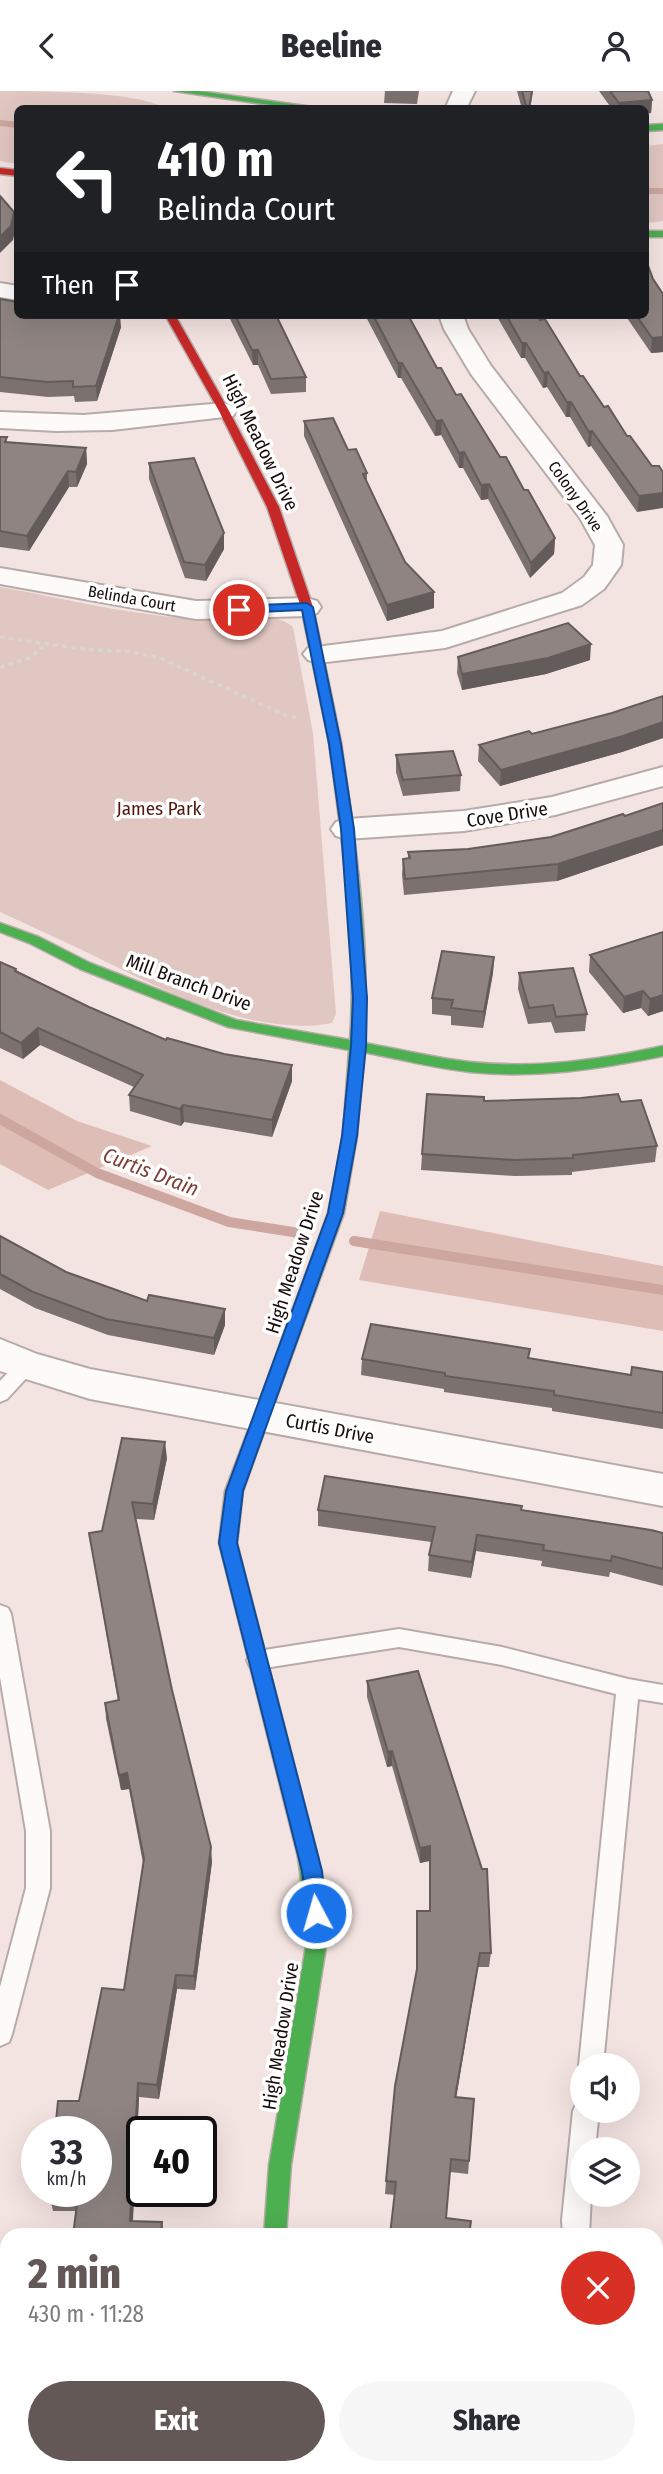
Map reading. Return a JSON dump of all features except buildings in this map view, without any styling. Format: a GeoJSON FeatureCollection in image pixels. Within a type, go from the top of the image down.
{"type":"FeatureCollection","features":[{"type":"Feature","properties":{"kind":"street"},"geometry":{"type":"LineString","coordinates":[[178,91],[285,105]]}},
{"type":"Feature","properties":{"kind":"street","name":"High Meadow Drive"},"geometry":{"type":"LineString","coordinates":[[172,319],[224,411],[273,507],[307,607],[330,714],[347,829],[360,998],[350,1136],[335,1213],[234,1491],[228,1543],[312,1871],[318,1934],[280,2165],[276,2228]]}},
{"type":"Feature","properties":{"kind":"street","name":"Colony Drive"},"geometry":{"type":"LineString","coordinates":[[318,654],[445,639],[572,599],[594,583],[607,565],[609,545],[593,516],[480,369],[452,319]]}},
{"type":"Feature","properties":{"kind":"street"},"geometry":{"type":"LineString","coordinates":[[0,420],[35,424],[109,423],[224,411]]}},
{"type":"Feature","properties":{"kind":"street","name":"Belinda Court"},"geometry":{"type":"LineString","coordinates":[[0,576],[196,610],[307,607]]}},
{"type":"Feature","properties":{"kind":"street","name":"Cove Drive"},"geometry":{"type":"LineString","coordinates":[[347,829],[477,819],[555,806],[663,776]]}},
{"type":"Feature","properties":{"kind":"street","name":"Mill Branch Drive"},"geometry":{"type":"LineString","coordinates":[[0,927],[34,940],[85,966],[233,1024],[470,1067],[539,1070],[597,1065],[663,1051]]}},
{"type":"Feature","properties":{"kind":"street","name":"Curtis Drive"},"geometry":{"type":"LineString","coordinates":[[9,1371],[263,1415],[663,1490]]}},
{"type":"Feature","properties":{"kind":"lane"},"geometry":{"type":"LineString","coordinates":[[0,1614],[38,1831],[38,1888],[0,2034]]}},
{"type":"Feature","properties":{"kind":"lane"},"geometry":{"type":"LineString","coordinates":[[258,1660],[398,1638],[502,1656],[628,1689],[663,1694]]}},
{"type":"Feature","properties":{"kind":"lane"},"geometry":{"type":"LineString","coordinates":[[592,2053],[628,1689]]}},
{"type":"Feature","properties":{"kind":"lane"},"geometry":{"type":"LineString","coordinates":[[576,2228],[585,2123]]}},
{"type":"Feature","properties":{"kind":"path"},"geometry":{"type":"LineString","coordinates":[[0,637],[83,649],[132,652],[160,658],[287,716],[330,714]]}},
{"type":"Feature","properties":{"kind":"path"},"geometry":{"type":"LineString","coordinates":[[0,667],[32,657],[47,642]]}},
{"type":"Feature","properties":{"kind":"green space"},"geometry":{"type":"Polygon","coordinates":[[[0,91],[110,95],[158,105],[14,105],[14,163],[0,161],[0,91]]]}},
{"type":"Feature","properties":{"kind":"green space"},"geometry":{"type":"Polygon","coordinates":[[[663,144],[663,221],[649,223],[649,146],[663,144]]]}},
{"type":"Feature","properties":{"kind":"green space","name":"James Park"},"geometry":{"type":"Polygon","coordinates":[[[0,587],[157,615],[209,619],[264,617],[285,622],[293,627],[313,733],[336,1014],[332,1023],[300,1026],[268,1023],[201,1005],[0,912],[0,587]]]}},
{"type":"Feature","properties":{"kind":"shaded area"},"geometry":{"type":"Polygon","coordinates":[[[0,1080],[77,1121],[152,1146],[48,1190],[0,1164],[0,1080]]]}},
{"type":"Feature","properties":{"kind":"shaded area"},"geometry":{"type":"Polygon","coordinates":[[[380,1211],[663,1266],[663,1331],[359,1280],[380,1211]]]}},
{"type":"Feature","properties":{"kind":"waterway"},"geometry":{"type":"LineString","coordinates":[[0,123],[14,125]]}},
{"type":"Feature","properties":{"kind":"waterway"},"geometry":{"type":"LineString","coordinates":[[649,191],[663,191]]}},
{"type":"Feature","properties":{"kind":"waterway","name":"Curtis Drain"},"geometry":{"type":"LineString","coordinates":[[0,1119],[97,1173],[229,1222],[299,1233]]}},
{"type":"Feature","properties":{"kind":"waterway","name":"Curtis Drain"},"geometry":{"type":"LineString","coordinates":[[354,1241],[663,1290]]}},
{"type":"Feature","properties":{"kind":"traffic: fast"},"geometry":{"type":"LineString","coordinates":[[178,91],[291,105]]}},
{"type":"Feature","properties":{"kind":"traffic: fast"},"geometry":{"type":"LineString","coordinates":[[649,128],[663,127]]}},
{"type":"Feature","properties":{"kind":"traffic: fast"},"geometry":{"type":"LineString","coordinates":[[649,234],[663,234]]}},
{"type":"Feature","properties":{"kind":"traffic: fast"},"geometry":{"type":"LineString","coordinates":[[268,1399],[336,1213],[350,1136],[360,998],[347,829],[335,742]]}},
{"type":"Feature","properties":{"kind":"traffic: fast"},"geometry":{"type":"LineString","coordinates":[[0,927],[34,940],[85,966],[233,1024],[470,1067],[539,1070],[597,1065],[663,1051]]}},
{"type":"Feature","properties":{"kind":"traffic: fast"},"geometry":{"type":"LineString","coordinates":[[276,2228],[280,2165],[318,1934],[308,1857]]}},
{"type":"Feature","properties":{"kind":"traffic: slow"},"geometry":{"type":"LineString","coordinates":[[268,1399],[234,1491],[228,1543],[308,1857]]}},
{"type":"Feature","properties":{"kind":"traffic: jam"},"geometry":{"type":"LineString","coordinates":[[0,171],[14,173]]}},
{"type":"Feature","properties":{"kind":"traffic: jam"},"geometry":{"type":"LineString","coordinates":[[172,319],[224,411],[273,507],[307,607],[335,742]]}},
{"type":"Feature","properties":{"kind":"route"},"geometry":{"type":"LineString","coordinates":[[239,610],[307,607],[335,744],[347,829],[360,998],[350,1136],[335,1213],[234,1491],[228,1543],[312,1871],[316,1913]]}}]}
